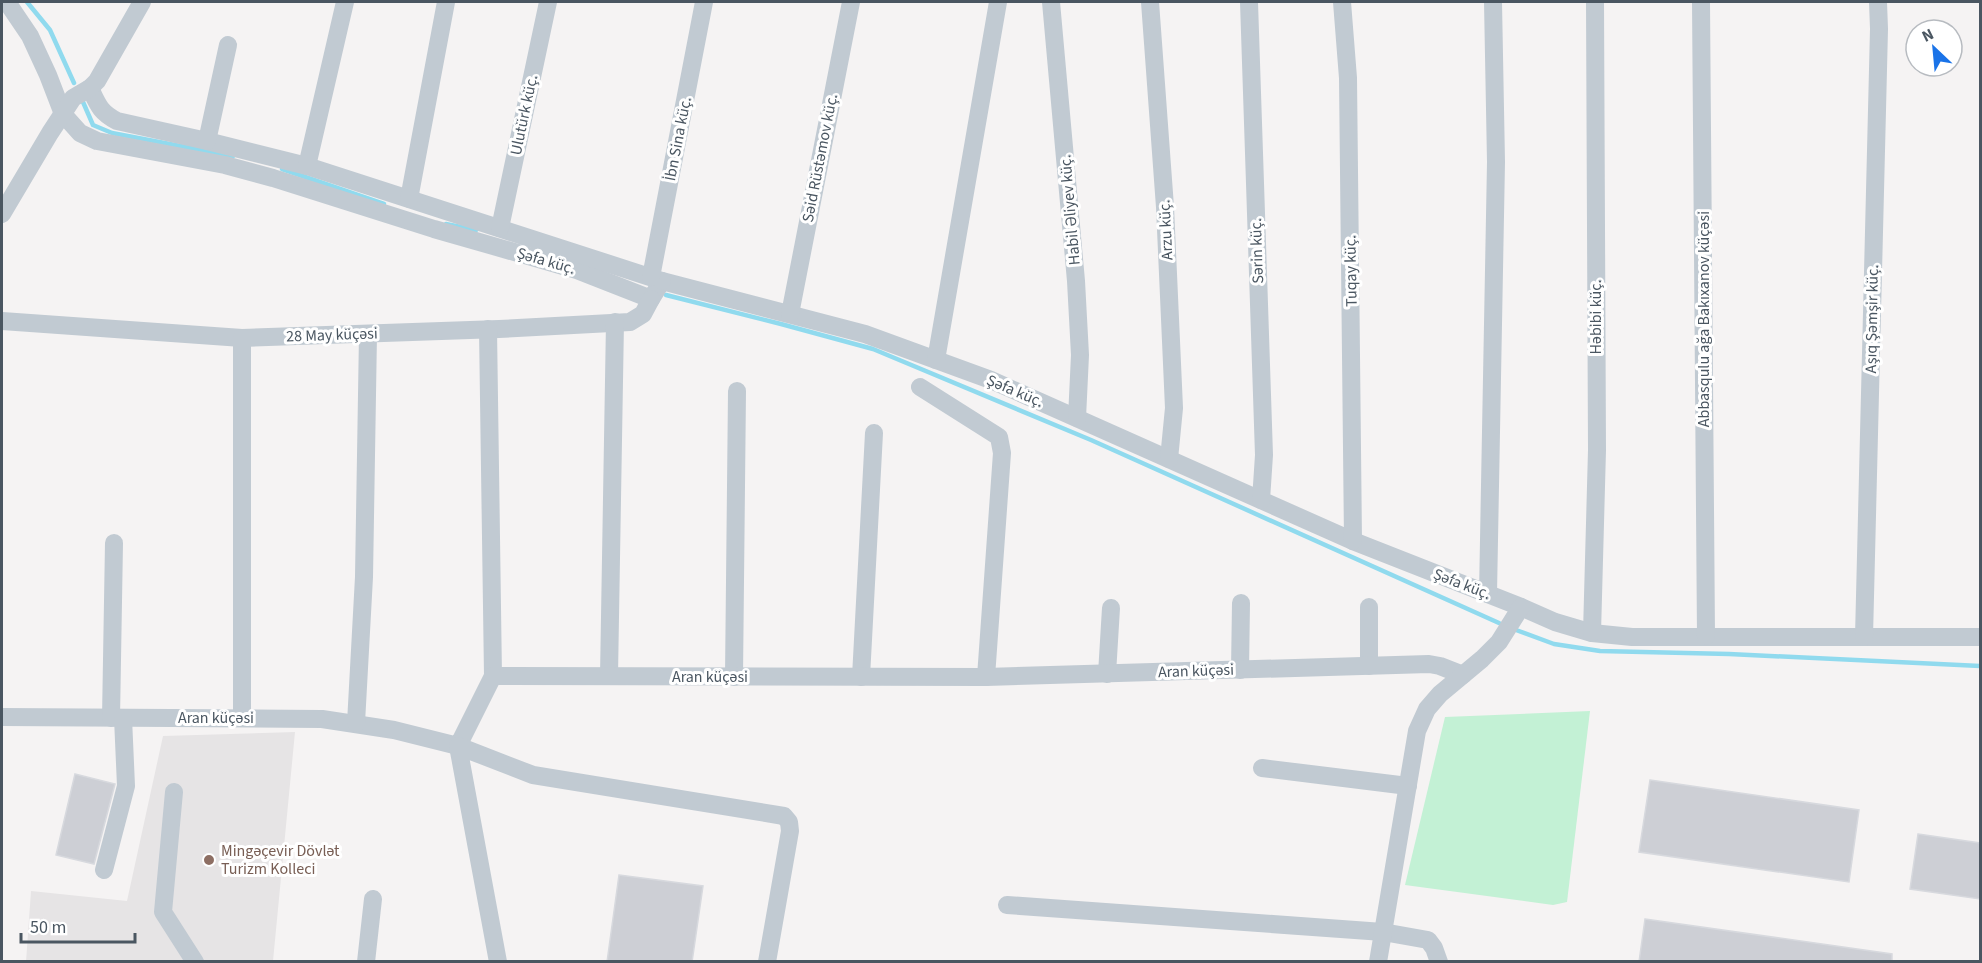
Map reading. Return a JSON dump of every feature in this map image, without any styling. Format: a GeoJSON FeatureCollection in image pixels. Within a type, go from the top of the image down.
{"type":"FeatureCollection","features":[{"type":"Feature","properties":{"kind":"street"},"geometry":{"type":"LineString","coordinates":[[8,2],[30,36],[63,114]]}},
{"type":"Feature","properties":{"kind":"street"},"geometry":{"type":"LineString","coordinates":[[2,214],[74,98],[97,81],[142,2]]}},
{"type":"Feature","properties":{"kind":"street"},"geometry":{"type":"LineString","coordinates":[[307,166],[345,2]]}},
{"type":"Feature","properties":{"kind":"street"},"geometry":{"type":"LineString","coordinates":[[409,199],[446,2]]}},
{"type":"Feature","properties":{"kind":"street","name":"Ulutürk küç."},"geometry":{"type":"LineString","coordinates":[[500,228],[548,2]]}},
{"type":"Feature","properties":{"kind":"street","name":"İbn Sina küç."},"geometry":{"type":"LineString","coordinates":[[657,279],[704,2]]}},
{"type":"Feature","properties":{"kind":"street","name":"Səid Rüstəmov küç."},"geometry":{"type":"LineString","coordinates":[[790,314],[851,2]]}},
{"type":"Feature","properties":{"kind":"street"},"geometry":{"type":"LineString","coordinates":[[936,360],[998,2]]}},
{"type":"Feature","properties":{"kind":"street","name":"Habil Əliyev küç."},"geometry":{"type":"LineString","coordinates":[[1051,2],[1076,281],[1080,355],[1077,418]]}},
{"type":"Feature","properties":{"kind":"street","name":"Arzu küç."},"geometry":{"type":"LineString","coordinates":[[1150,2],[1165,207],[1173,396],[1169,459]]}},
{"type":"Feature","properties":{"kind":"street","name":"Sərin küç."},"geometry":{"type":"LineString","coordinates":[[1249,2],[1264,455],[1261,500]]}},
{"type":"Feature","properties":{"kind":"street","name":"Tuqay küç."},"geometry":{"type":"LineString","coordinates":[[1342,2],[1348,90],[1353,541]]}},
{"type":"Feature","properties":{"kind":"street"},"geometry":{"type":"LineString","coordinates":[[1488,594],[1496,162],[1493,2]]}},
{"type":"Feature","properties":{"kind":"street","name":"Həbibi küç."},"geometry":{"type":"LineString","coordinates":[[1592,633],[1597,450],[1595,2]]}},
{"type":"Feature","properties":{"kind":"street","name":"Abbasqulu ağa Bakıxanov küçəsi"},"geometry":{"type":"LineString","coordinates":[[1701,2],[1706,636]]}},
{"type":"Feature","properties":{"kind":"street","name":"Aşıq Şəmşir küç."},"geometry":{"type":"LineString","coordinates":[[1864,637],[1878,2]]}},
{"type":"Feature","properties":{"kind":"street"},"geometry":{"type":"LineString","coordinates":[[207,141],[228,45]]}},
{"type":"Feature","properties":{"kind":"street","name":"Şəfa küç."},"geometry":{"type":"LineString","coordinates":[[90,88],[99,108],[117,121],[307,166],[657,279],[865,334],[991,380],[1353,541],[1555,622],[1592,633],[1632,637],[1980,637]]}},
{"type":"Feature","properties":{"kind":"street","name":"Şəfa küç."},"geometry":{"type":"LineString","coordinates":[[63,114],[80,133],[97,141],[225,165],[273,178],[434,229],[577,270],[651,299]]}},
{"type":"Feature","properties":{"kind":"street"},"geometry":{"type":"LineString","coordinates":[[651,299],[657,279]]}},
{"type":"Feature","properties":{"kind":"street","name":"28 May küçəsi"},"geometry":{"type":"LineString","coordinates":[[2,321],[242,338],[368,334],[630,321],[643,314],[651,299]]}},
{"type":"Feature","properties":{"kind":"street"},"geometry":{"type":"LineString","coordinates":[[609,676],[615,322]]}},
{"type":"Feature","properties":{"kind":"street"},"geometry":{"type":"LineString","coordinates":[[488,329],[493,676],[458,746],[498,962]]}},
{"type":"Feature","properties":{"kind":"street"},"geometry":{"type":"LineString","coordinates":[[356,723],[364,577],[368,334]]}},
{"type":"Feature","properties":{"kind":"street"},"geometry":{"type":"LineString","coordinates":[[242,338],[242,718]]}},
{"type":"Feature","properties":{"kind":"street"},"geometry":{"type":"LineString","coordinates":[[920,387],[999,437],[1002,453],[986,677]]}},
{"type":"Feature","properties":{"kind":"street"},"geometry":{"type":"LineString","coordinates":[[734,677],[737,391]]}},
{"type":"Feature","properties":{"kind":"street"},"geometry":{"type":"LineString","coordinates":[[861,677],[874,433]]}},
{"type":"Feature","properties":{"kind":"street"},"geometry":{"type":"LineString","coordinates":[[104,870],[126,786],[117,718],[114,543]]}},
{"type":"Feature","properties":{"kind":"street"},"geometry":{"type":"LineString","coordinates":[[1240,670],[1241,603]]}},
{"type":"Feature","properties":{"kind":"street"},"geometry":{"type":"LineString","coordinates":[[1368,607],[1369,666]]}},
{"type":"Feature","properties":{"kind":"street"},"geometry":{"type":"LineString","coordinates":[[1378,962],[1417,731],[1427,709],[1440,694],[1499,642],[1521,607]]}},
{"type":"Feature","properties":{"kind":"street"},"geometry":{"type":"LineString","coordinates":[[1107,674],[1111,608]]}},
{"type":"Feature","properties":{"kind":"street","name":"Aran küçəsi"},"geometry":{"type":"LineString","coordinates":[[493,676],[986,677],[1429,664],[1462,675]]}},
{"type":"Feature","properties":{"kind":"street","name":"Aran küçəsi"},"geometry":{"type":"LineString","coordinates":[[2,717],[322,719],[356,723],[458,746],[533,775],[784,816],[789,822],[790,831],[767,962]]}},
{"type":"Feature","properties":{"kind":"street"},"geometry":{"type":"LineString","coordinates":[[1262,768],[1408,786]]}},
{"type":"Feature","properties":{"kind":"street"},"geometry":{"type":"LineString","coordinates":[[174,792],[163,912],[195,962]]}},
{"type":"Feature","properties":{"kind":"street"},"geometry":{"type":"LineString","coordinates":[[366,962],[373,898]]}},
{"type":"Feature","properties":{"kind":"street"},"geometry":{"type":"LineString","coordinates":[[1007,905],[1383,932],[1428,940],[1439,962]]}},
{"type":"Feature","properties":{"kind":"shaded area","name":"Mingəçevir Dövlət Turizm Kolleci"},"geometry":{"type":"Polygon","coordinates":[[[295,732],[273,961],[26,962],[31,891],[127,901],[163,736],[295,732]]]}},
{"type":"Feature","properties":{"kind":"green space"},"geometry":{"type":"Polygon","coordinates":[[[1590,711],[1567,902],[1553,905],[1405,885],[1445,717],[1590,711]]]}},
{"type":"Feature","properties":{"kind":"building"},"geometry":{"type":"Polygon","coordinates":[[[75,774],[115,784],[94,864],[56,855],[75,774]]]}},
{"type":"Feature","properties":{"kind":"building"},"geometry":{"type":"Polygon","coordinates":[[[1650,780],[1859,810],[1849,882],[1639,852],[1650,780]]]}},
{"type":"Feature","properties":{"kind":"building"},"geometry":{"type":"Polygon","coordinates":[[[1918,834],[1980,843],[1980,899],[1910,889],[1918,834]]]}},
{"type":"Feature","properties":{"kind":"building"},"geometry":{"type":"Polygon","coordinates":[[[619,875],[703,886],[692,962],[607,962],[619,875]]]}},
{"type":"Feature","properties":{"kind":"building"},"geometry":{"type":"Polygon","coordinates":[[[1645,919],[1892,954],[1892,962],[1639,962],[1645,919]]]}},
{"type":"Feature","properties":{"kind":"waterway"},"geometry":{"type":"LineString","coordinates":[[27,2],[50,30],[74,83]]}},
{"type":"Feature","properties":{"kind":"waterway"},"geometry":{"type":"LineString","coordinates":[[83,102],[93,125],[112,133],[233,156]]}},
{"type":"Feature","properties":{"kind":"waterway"},"geometry":{"type":"LineString","coordinates":[[282,169],[384,204]]}},
{"type":"Feature","properties":{"kind":"waterway"},"geometry":{"type":"LineString","coordinates":[[446,224],[476,230]]}},
{"type":"Feature","properties":{"kind":"waterway"},"geometry":{"type":"LineString","coordinates":[[666,295],[873,349],[1091,440],[1499,623]]}},
{"type":"Feature","properties":{"kind":"waterway"},"geometry":{"type":"LineString","coordinates":[[1516,630],[1554,644],[1600,651],[1729,654],[1980,666]]}},
{"type":"Feature","properties":{"kind":"place","name":"Mingəçevir Dövlət Turizm Kolleci"},"geometry":{"type":"Point","coordinates":[209,860]}}]}
